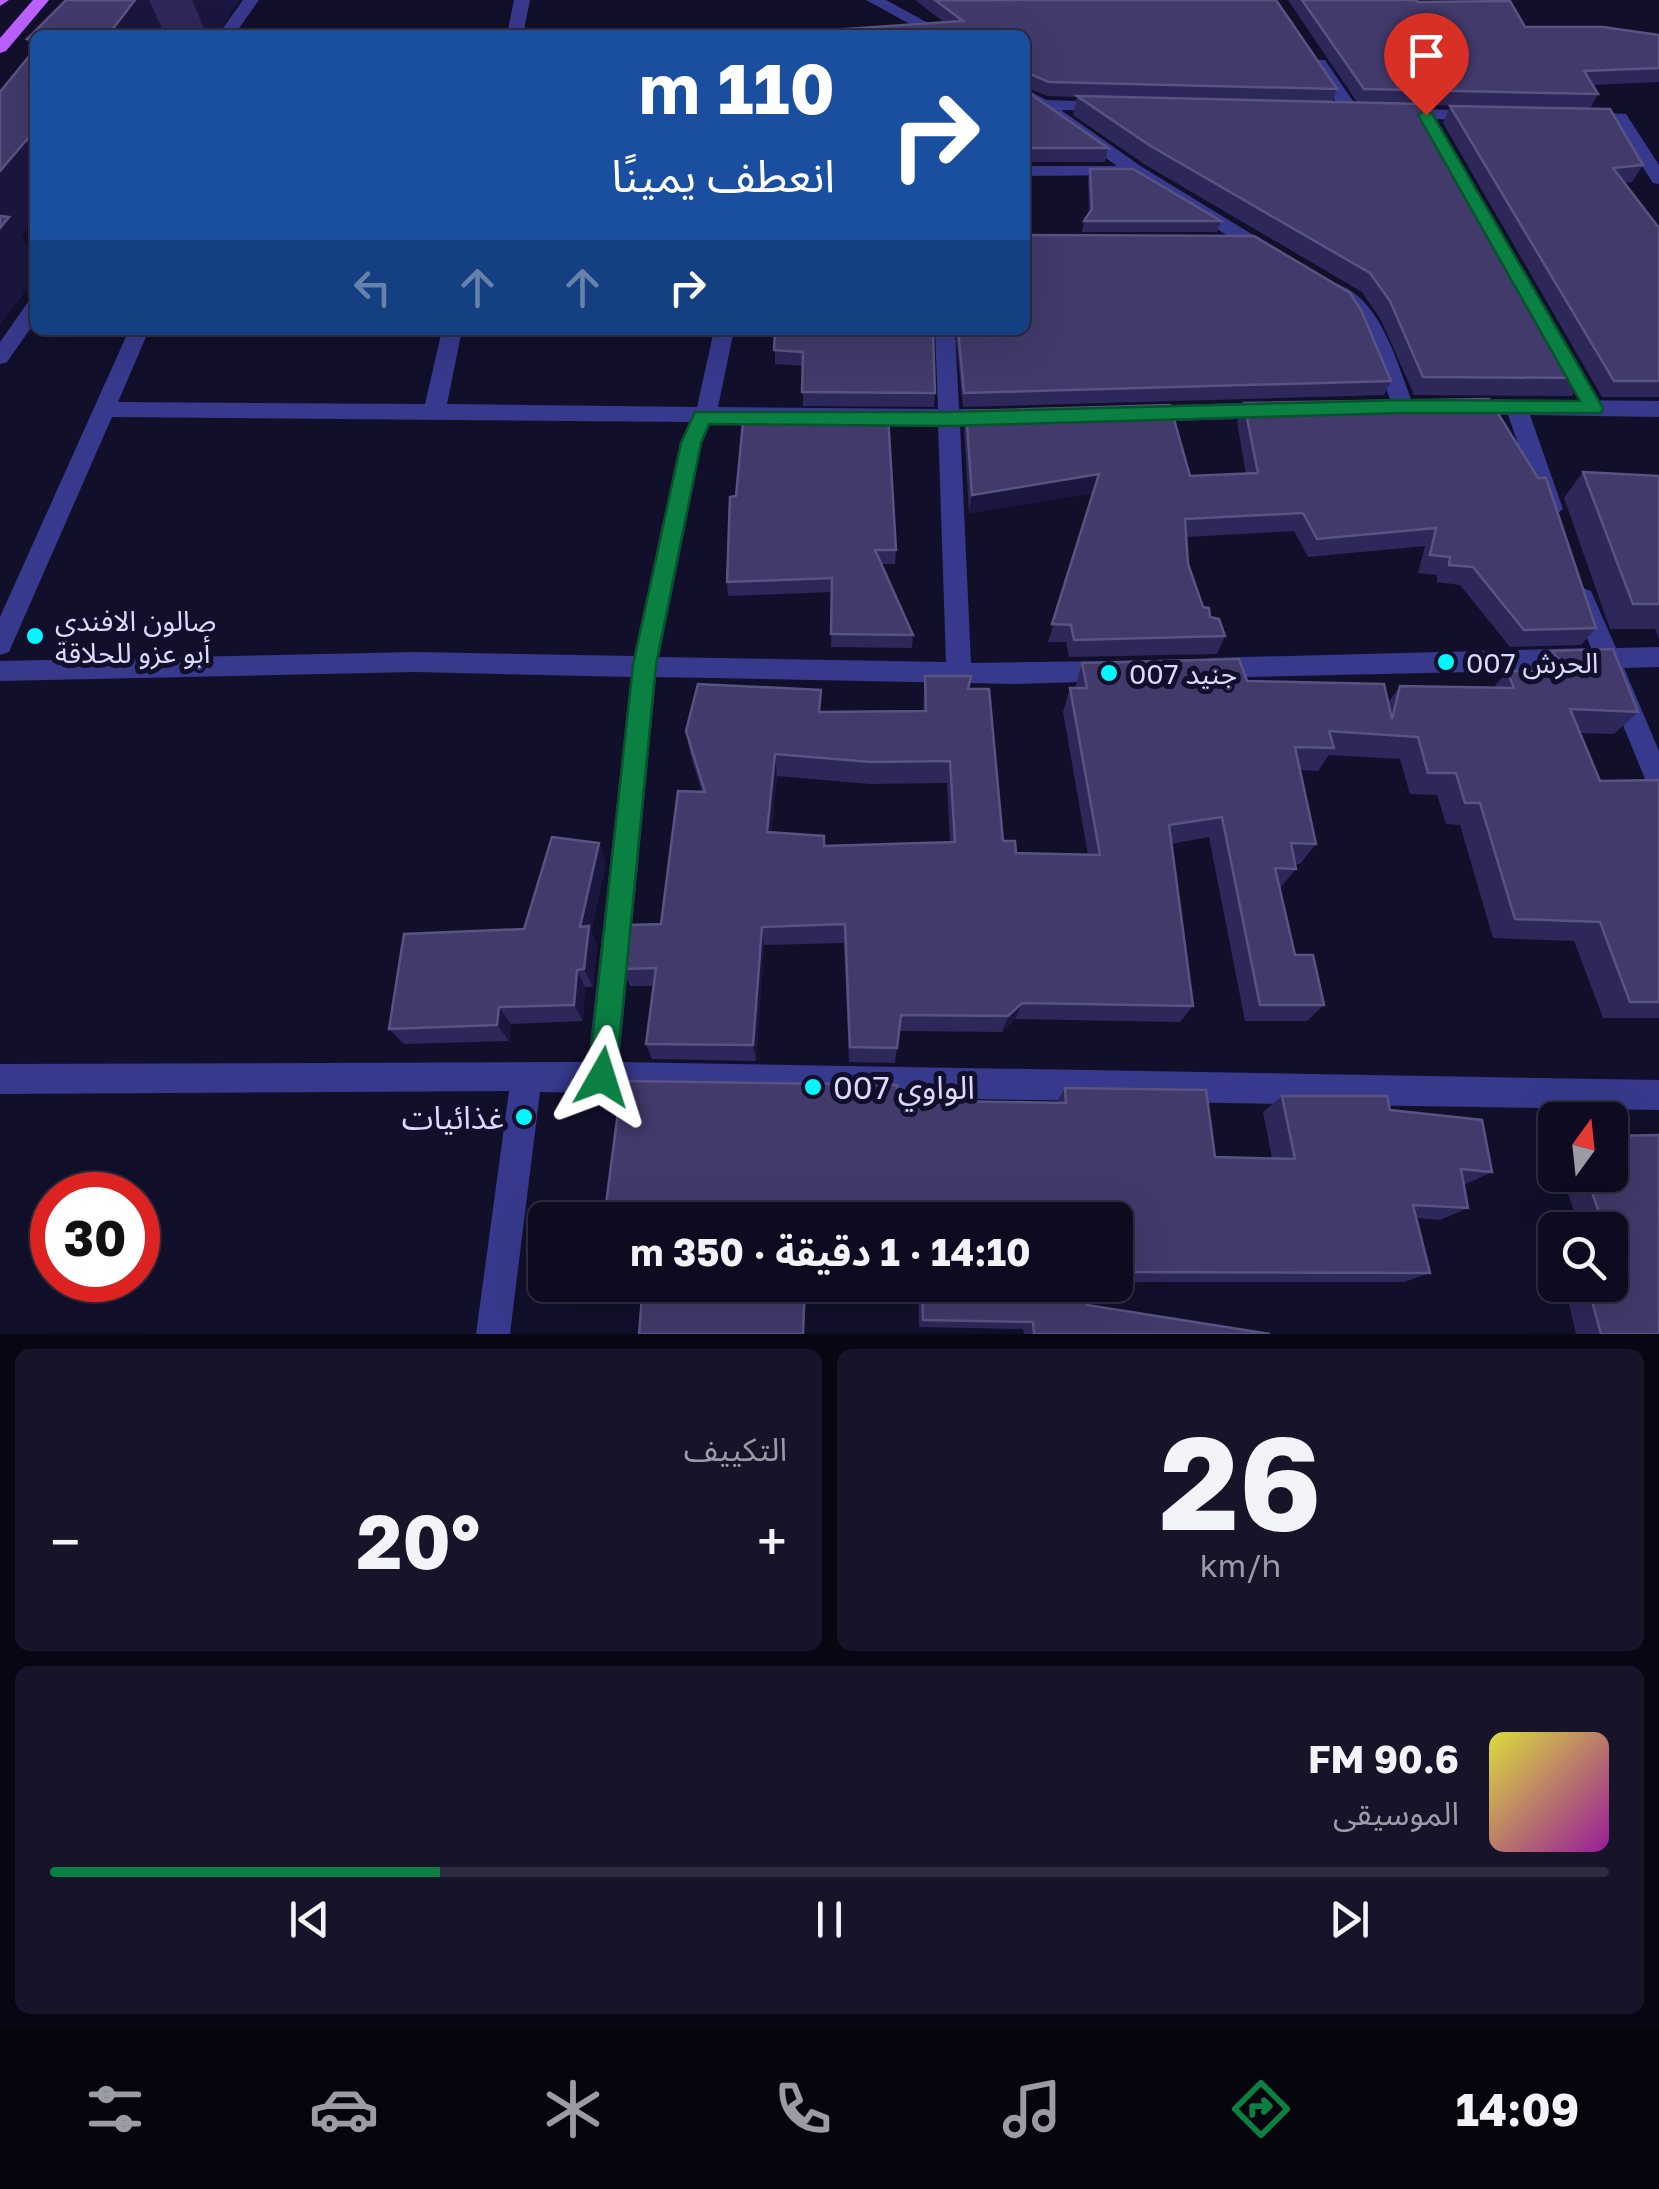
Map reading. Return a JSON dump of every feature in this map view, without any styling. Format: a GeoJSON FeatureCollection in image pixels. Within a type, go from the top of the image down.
{"type":"FeatureCollection","features":[{"type":"Feature","properties":{"kind":"main road"},"geometry":{"type":"LineString","coordinates":[[0,48],[41,0]]}},
{"type":"Feature","properties":{"kind":"street"},"geometry":{"type":"LineString","coordinates":[[230,30],[251,0]]}},
{"type":"Feature","properties":{"kind":"street"},"geometry":{"type":"LineString","coordinates":[[516,30],[522,0]]}},
{"type":"Feature","properties":{"kind":"street"},"geometry":{"type":"LineString","coordinates":[[874,0],[932,30]]}},
{"type":"Feature","properties":{"kind":"street"},"geometry":{"type":"LineString","coordinates":[[1307,47],[1359,111],[1430,124],[1504,116]]}},
{"type":"Feature","properties":{"kind":"street"},"geometry":{"type":"LineString","coordinates":[[1030,96],[1136,171],[1280,259]]}},
{"type":"Feature","properties":{"kind":"street"},"geometry":{"type":"LineString","coordinates":[[1043,105],[1120,106]]}},
{"type":"Feature","properties":{"kind":"street"},"geometry":{"type":"LineString","coordinates":[[1562,117],[1620,118],[1659,180]]}},
{"type":"Feature","properties":{"kind":"street"},"geometry":{"type":"LineString","coordinates":[[1030,171],[1136,171]]}},
{"type":"Feature","properties":{"kind":"street"},"geometry":{"type":"LineString","coordinates":[[1210,242],[1248,242]]}},
{"type":"Feature","properties":{"kind":"street"},"geometry":{"type":"LineString","coordinates":[[1312,277],[1352,300],[1364,313],[1413,407],[1516,408],[1589,400],[1659,409]]}},
{"type":"Feature","properties":{"kind":"street"},"geometry":{"type":"LineString","coordinates":[[0,357],[30,314]]}},
{"type":"Feature","properties":{"kind":"street"},"geometry":{"type":"LineString","coordinates":[[0,645],[137,335]]}},
{"type":"Feature","properties":{"kind":"street"},"geometry":{"type":"LineString","coordinates":[[434,413],[451,335]]}},
{"type":"Feature","properties":{"kind":"street"},"geometry":{"type":"LineString","coordinates":[[602,1077],[644,665],[691,443],[713,396],[723,335]]}},
{"type":"Feature","properties":{"kind":"street"},"geometry":{"type":"LineString","coordinates":[[945,335],[959,673]]}},
{"type":"Feature","properties":{"kind":"street"},"geometry":{"type":"LineString","coordinates":[[1516,408],[1560,532]]}},
{"type":"Feature","properties":{"kind":"street"},"geometry":{"type":"LineString","coordinates":[[1126,414],[1304,409]]}},
{"type":"Feature","properties":{"kind":"street"},"geometry":{"type":"LineString","coordinates":[[104,410],[947,419],[1026,416]]}},
{"type":"Feature","properties":{"kind":"street"},"geometry":{"type":"LineString","coordinates":[[1573,568],[1604,657],[1659,783]]}},
{"type":"Feature","properties":{"kind":"street"},"geometry":{"type":"LineString","coordinates":[[1192,669],[1659,657]]}},
{"type":"Feature","properties":{"kind":"street"},"geometry":{"type":"LineString","coordinates":[[0,672],[414,662],[959,673],[1133,671]]}},
{"type":"Feature","properties":{"kind":"street"},"geometry":{"type":"LineString","coordinates":[[494,1334],[527,1076]]}},
{"type":"Feature","properties":{"kind":"street"},"geometry":{"type":"LineString","coordinates":[[0,1079],[527,1076],[1659,1095]]}},
{"type":"Feature","properties":{"kind":"building"},"geometry":{"type":"Polygon","coordinates":[[[66,0],[135,0],[112,30],[36,30],[66,0]]]}},
{"type":"Feature","properties":{"kind":"building"},"geometry":{"type":"Polygon","coordinates":[[[935,0],[1276,0],[1337,89],[1049,82],[1030,74],[1030,30],[832,30],[963,21],[935,0]]]}},
{"type":"Feature","properties":{"kind":"building"},"geometry":{"type":"Polygon","coordinates":[[[1302,0],[1510,1],[1525,27],[1603,27],[1659,35],[1659,68],[1584,71],[1598,94],[1364,89],[1302,0]]]}},
{"type":"Feature","properties":{"kind":"building"},"geometry":{"type":"Polygon","coordinates":[[[30,55],[30,136],[0,171],[0,92],[30,55]]]}},
{"type":"Feature","properties":{"kind":"building"},"geometry":{"type":"Polygon","coordinates":[[[1030,93],[1108,148],[1030,148],[1030,93]]]}},
{"type":"Feature","properties":{"kind":"building"},"geometry":{"type":"Polygon","coordinates":[[[1077,96],[1424,104],[1585,378],[1423,377],[1390,301],[1370,273],[1149,145],[1077,96]]]}},
{"type":"Feature","properties":{"kind":"building"},"geometry":{"type":"Polygon","coordinates":[[[1450,106],[1610,109],[1643,165],[1613,168],[1659,228],[1659,381],[1614,381],[1450,106]]]}},
{"type":"Feature","properties":{"kind":"building"},"geometry":{"type":"Polygon","coordinates":[[[1090,169],[1133,169],[1221,221],[1084,221],[1092,209],[1090,169]]]}},
{"type":"Feature","properties":{"kind":"building"},"geometry":{"type":"Polygon","coordinates":[[[1030,235],[1254,236],[1350,293],[1391,381],[964,393],[958,335],[1030,335],[1030,235]]]}},
{"type":"Feature","properties":{"kind":"building"},"geometry":{"type":"Polygon","coordinates":[[[775,335],[933,335],[935,393],[802,392],[803,352],[774,350],[775,335]]]}},
{"type":"Feature","properties":{"kind":"building"},"geometry":{"type":"Polygon","coordinates":[[[1489,399],[1538,478],[1546,478],[1596,628],[1524,630],[1473,567],[1449,565],[1450,557],[1430,555],[1436,528],[1317,539],[1303,513],[1185,519],[1188,564],[1203,607],[1209,608],[1210,617],[1219,619],[1225,636],[1074,640],[1071,625],[1052,624],[1099,474],[972,495],[966,411],[1170,405],[1190,476],[1258,473],[1244,403],[1489,399]]]}},
{"type":"Feature","properties":{"kind":"building"},"geometry":{"type":"Polygon","coordinates":[[[802,414],[888,415],[896,550],[875,550],[913,635],[831,634],[832,578],[727,582],[730,497],[736,496],[743,422],[802,422],[802,414]]]}},
{"type":"Feature","properties":{"kind":"building"},"geometry":{"type":"Polygon","coordinates":[[[1583,472],[1659,476],[1659,604],[1633,604],[1583,472]]]}},
{"type":"Feature","properties":{"kind":"building"},"geometry":{"type":"Polygon","coordinates":[[[1613,649],[1638,712],[1570,709],[1600,781],[1659,780],[1659,1002],[1630,1002],[1600,922],[1515,919],[1480,803],[1465,803],[1456,773],[1428,773],[1418,737],[1329,731],[1334,748],[1295,747],[1316,844],[1291,843],[1296,869],[1275,868],[1295,955],[1313,955],[1324,1005],[1260,1005],[1222,817],[1169,825],[1193,1006],[1022,1003],[1008,1016],[901,1015],[897,1048],[850,1047],[845,924],[762,927],[753,1045],[646,1044],[656,968],[623,969],[628,925],[661,924],[678,791],[705,792],[686,731],[698,684],[821,690],[819,712],[926,711],[925,676],[971,676],[968,689],[989,689],[1003,841],[1015,841],[1016,853],[1100,855],[1070,688],[1087,688],[1082,663],[1239,659],[1247,681],[1384,684],[1392,719],[1400,686],[1514,688],[1507,671],[1569,672],[1552,651],[1613,649]],[[775,754],[767,832],[824,836],[824,846],[955,842],[950,761],[871,762],[775,754]]]}},
{"type":"Feature","properties":{"kind":"building"},"geometry":{"type":"Polygon","coordinates":[[[552,837],[599,843],[580,927],[589,926],[584,969],[577,970],[574,1005],[499,1007],[497,1025],[389,1029],[404,934],[524,929],[552,837]]]}},
{"type":"Feature","properties":{"kind":"building"},"geometry":{"type":"Polygon","coordinates":[[[622,1081],[897,1085],[897,1100],[1066,1103],[1065,1088],[1206,1090],[1215,1157],[1295,1159],[1282,1096],[1387,1096],[1390,1110],[1482,1120],[1492,1172],[1461,1169],[1468,1208],[1413,1205],[1430,1273],[1133,1272],[1133,1202],[606,1202],[622,1081]]]}},
{"type":"Feature","properties":{"kind":"building"},"geometry":{"type":"Polygon","coordinates":[[[1659,1135],[1659,1334],[1601,1334],[1592,1302],[1628,1302],[1628,1212],[1599,1212],[1592,1192],[1628,1192],[1628,1136],[1659,1135]]]}},
{"type":"Feature","properties":{"kind":"building"},"geometry":{"type":"Polygon","coordinates":[[[642,1302],[804,1302],[803,1334],[639,1334],[642,1302]]]}},
{"type":"Feature","properties":{"kind":"building"},"geometry":{"type":"Polygon","coordinates":[[[922,1302],[1087,1302],[1270,1334],[1034,1334],[1033,1322],[923,1320],[922,1302]]]}},
{"type":"Feature","properties":{"kind":"place","name":"صالون الافندي أبو عزو للحلاقة"},"geometry":{"type":"Point","coordinates":[35,636]}},
{"type":"Feature","properties":{"kind":"place","name":"الحرش 007"},"geometry":{"type":"Point","coordinates":[1446,662]}},
{"type":"Feature","properties":{"kind":"place","name":"جنيد 007"},"geometry":{"type":"Point","coordinates":[1109,673]}},
{"type":"Feature","properties":{"kind":"place","name":"الواوي 007"},"geometry":{"type":"Point","coordinates":[813,1087]}},
{"type":"Feature","properties":{"kind":"place","name":"غذائيات"},"geometry":{"type":"Point","coordinates":[524,1117]}},
{"type":"Feature","properties":{"kind":"route"},"geometry":{"type":"LineString","coordinates":[[602,1077],[644,665],[691,443],[702,416],[947,419],[1403,406],[1594,408],[1426,115]]}}]}
